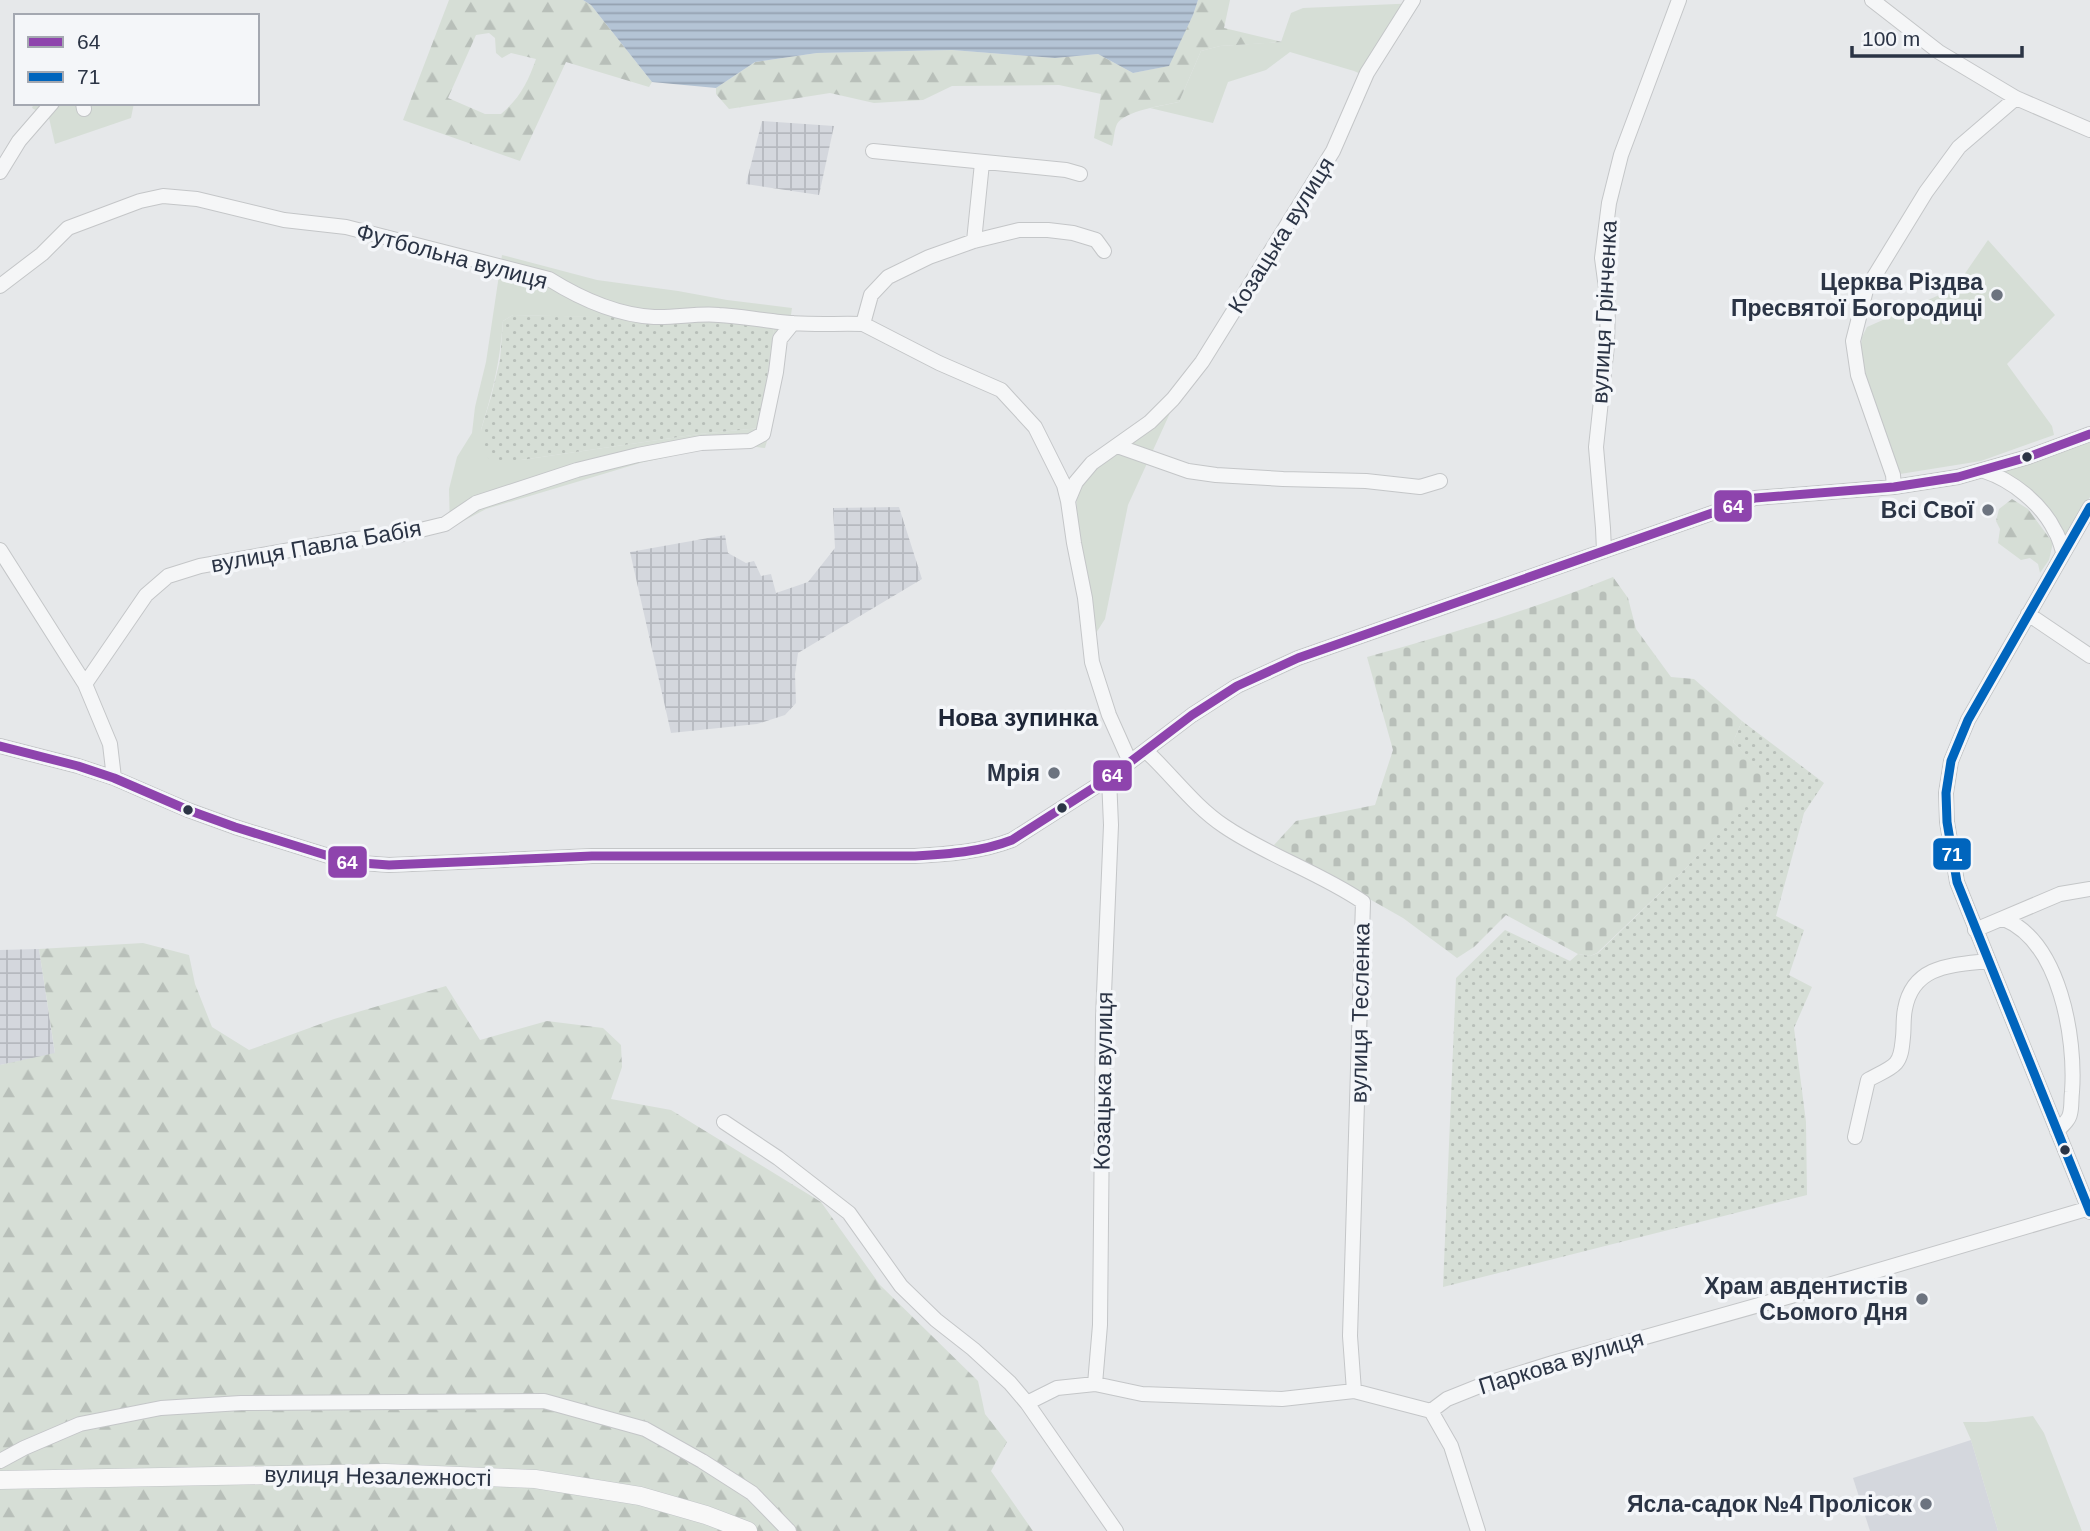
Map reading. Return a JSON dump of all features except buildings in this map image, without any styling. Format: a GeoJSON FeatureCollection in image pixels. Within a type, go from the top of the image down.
{"type":"FeatureCollection","features":[{"type":"Feature","properties":{"kind":"main road","name":"вулиця Незалежності"},"geometry":{"type":"LineString","coordinates":[[0,1480],[386,1473],[535,1479],[640,1496],[706,1515],[748,1531]]}},
{"type":"Feature","properties":{"kind":"street","name":"Козацька вулиця"},"geometry":{"type":"LineString","coordinates":[[1068,501],[1076,482],[1092,463],[1150,422],[1173,399],[1202,362],[1333,151],[1367,74],[1413,0]]}},
{"type":"Feature","properties":{"kind":"street","name":"вулиця Грінченка"},"geometry":{"type":"LineString","coordinates":[[1604,551],[1596,447],[1607,345],[1608,303],[1602,258],[1609,203],[1621,155],[1679,0]]}},
{"type":"Feature","properties":{"kind":"street"},"geometry":{"type":"LineString","coordinates":[[1872,0],[1939,52],[2016,98],[2090,130]]}},
{"type":"Feature","properties":{"kind":"street"},"geometry":{"type":"LineString","coordinates":[[1894,486],[1893,475],[1858,375],[1853,341],[1866,290],[1926,191],[1959,147],[2016,98]]}},
{"type":"Feature","properties":{"kind":"street"},"geometry":{"type":"LineString","coordinates":[[0,172],[19,141],[50,105]]}},
{"type":"Feature","properties":{"kind":"street"},"geometry":{"type":"LineString","coordinates":[[873,151],[1066,170],[1080,174]]}},
{"type":"Feature","properties":{"kind":"street"},"geometry":{"type":"LineString","coordinates":[[974,241],[982,163]]}},
{"type":"Feature","properties":{"kind":"street","name":"Футбольна вулиця"},"geometry":{"type":"LineString","coordinates":[[0,286],[42,254],[68,228],[140,201],[163,196],[197,199],[284,220],[346,228],[506,267],[549,279],[600,305],[635,315],[655,317],[715,314],[793,323],[863,324]]}},
{"type":"Feature","properties":{"kind":"street"},"geometry":{"type":"LineString","coordinates":[[1104,251],[1096,240],[1073,233],[1048,230],[1019,230],[974,241],[929,257],[888,277],[871,295],[863,324],[939,363],[1001,390],[1035,427],[1064,485],[1085,598],[1092,662],[1109,715],[1130,762]]}},
{"type":"Feature","properties":{"kind":"street","name":"вулиця Павла Бабія"},"geometry":{"type":"LineString","coordinates":[[85,684],[146,594],[168,576],[200,566],[347,540],[404,534],[445,524],[477,503],[577,470],[701,443],[750,441],[764,434],[780,339],[793,323]]}},
{"type":"Feature","properties":{"kind":"street"},"geometry":{"type":"LineString","coordinates":[[0,746],[114,778],[188,810],[348,862],[389,865],[592,856],[954,854],[1012,840],[1109,778],[1192,715],[1237,687],[1298,659],[1755,498],[1894,486],[1958,477],[1984,471],[2090,435]]}},
{"type":"Feature","properties":{"kind":"street"},"geometry":{"type":"LineString","coordinates":[[1117,446],[1188,471],[1283,479],[1366,481],[1420,487],[1440,481]]}},
{"type":"Feature","properties":{"kind":"street"},"geometry":{"type":"LineString","coordinates":[[1984,471],[2015,486],[2035,504],[2055,529],[2063,552]]}},
{"type":"Feature","properties":{"kind":"street"},"geometry":{"type":"LineString","coordinates":[[2090,507],[1969,720],[1951,761],[1946,793],[1947,821],[1957,882],[2090,1210]]}},
{"type":"Feature","properties":{"kind":"street"},"geometry":{"type":"LineString","coordinates":[[0,550],[85,684],[110,744],[114,778]]}},
{"type":"Feature","properties":{"kind":"street"},"geometry":{"type":"LineString","coordinates":[[2028,614],[2090,656]]}},
{"type":"Feature","properties":{"kind":"street","name":"вулиця Тесленка"},"geometry":{"type":"LineString","coordinates":[[1146,751],[1188,795],[1223,826],[1340,886],[1363,902],[1350,1336],[1354,1391]]}},
{"type":"Feature","properties":{"kind":"street","name":"Козацька вулиця"},"geometry":{"type":"LineString","coordinates":[[1095,1384],[1100,1325],[1103,1018],[1111,825],[1109,778]]}},
{"type":"Feature","properties":{"kind":"street"},"geometry":{"type":"LineString","coordinates":[[1975,930],[2060,894],[2090,889]]}},
{"type":"Feature","properties":{"kind":"street"},"geometry":{"type":"LineString","coordinates":[[2004,919],[2017,924],[2037,945],[2055,978],[2067,1017],[2074,1066],[2070,1116],[2057,1131]]}},
{"type":"Feature","properties":{"kind":"street"},"geometry":{"type":"LineString","coordinates":[[1855,1137],[1868,1080],[1894,1065],[1900,1056],[1905,1009],[1910,992],[1921,978],[1931,971],[1948,965],[1987,961]]}},
{"type":"Feature","properties":{"kind":"street"},"geometry":{"type":"LineString","coordinates":[[724,1122],[778,1158],[849,1213],[901,1286],[936,1320],[1010,1383],[1027,1403],[1116,1531]]}},
{"type":"Feature","properties":{"kind":"street","name":"Паркова вулиця"},"geometry":{"type":"LineString","coordinates":[[1431,1411],[1447,1399],[1482,1385],[1553,1363],[2090,1210]]}},
{"type":"Feature","properties":{"kind":"street"},"geometry":{"type":"LineString","coordinates":[[1027,1403],[1057,1388],[1095,1384],[1142,1394],[1282,1399],[1354,1391],[1431,1411],[1451,1446],[1478,1531]]}},
{"type":"Feature","properties":{"kind":"street"},"geometry":{"type":"LineString","coordinates":[[0,1461],[80,1424],[161,1408],[241,1403],[544,1401],[645,1429],[752,1493],[789,1531]]}},
{"type":"Feature","properties":{"kind":"shaded area"},"geometry":{"type":"Polygon","coordinates":[[[762,121],[834,126],[819,195],[746,184],[762,121]]]}},
{"type":"Feature","properties":{"kind":"shaded area"},"geometry":{"type":"Polygon","coordinates":[[[899,507],[922,579],[798,653],[795,674],[796,703],[785,715],[757,724],[671,733],[630,552],[725,535],[728,553],[746,563],[754,561],[761,576],[771,574],[776,593],[808,582],[835,548],[833,508],[899,507]]]}},
{"type":"Feature","properties":{"kind":"shaded area"},"geometry":{"type":"Polygon","coordinates":[[[39,949],[55,1054],[0,1065],[0,950],[39,949]]]}},
{"type":"Feature","properties":{"kind":"shaded area","name":"Ясла-садок №4 Пролісок"},"geometry":{"type":"Polygon","coordinates":[[[1971,1440],[1998,1531],[1870,1531],[1853,1478],[1971,1440]]]}},
{"type":"Feature","properties":{"kind":"green space"},"geometry":{"type":"Polygon","coordinates":[[[449,0],[583,0],[591,5],[652,82],[649,87],[566,62],[520,161],[403,120],[449,0]],[[489,33],[476,35],[448,98],[485,114],[501,114],[513,102],[536,59],[511,53],[502,58],[496,53],[495,38],[489,33]]]}},
{"type":"Feature","properties":{"kind":"green space"},"geometry":{"type":"Polygon","coordinates":[[[1198,0],[1230,0],[1224,28],[1282,42],[1220,46],[1201,51],[1179,102],[1145,109],[1121,119],[1116,126],[1112,146],[1094,138],[1101,94],[1059,85],[952,86],[923,100],[874,103],[830,93],[729,109],[716,94],[716,88],[755,62],[817,53],[952,50],[1055,58],[1098,54],[1133,73],[1168,66],[1198,0]]]}},
{"type":"Feature","properties":{"kind":"green space"},"geometry":{"type":"Polygon","coordinates":[[[1420,3],[1372,79],[1290,52],[1266,70],[1228,82],[1213,123],[1150,108],[1179,102],[1201,51],[1220,46],[1281,42],[1291,13],[1303,8],[1420,3]]]}},
{"type":"Feature","properties":{"kind":"green space"},"geometry":{"type":"Polygon","coordinates":[[[33,105],[134,105],[131,118],[55,144],[49,118],[32,108],[33,105]]]}},
{"type":"Feature","properties":{"kind":"green space"},"geometry":{"type":"Polygon","coordinates":[[[1988,240],[2055,315],[2007,364],[2052,426],[2054,435],[1981,461],[1900,474],[1863,373],[1860,354],[1862,337],[1867,327],[1955,288],[1988,240]]]}},
{"type":"Feature","properties":{"kind":"green space"},"geometry":{"type":"Polygon","coordinates":[[[502,255],[597,280],[792,308],[778,396],[765,448],[749,446],[704,449],[640,463],[486,509],[450,528],[449,489],[457,457],[472,433],[502,255]],[[513,315],[503,321],[495,376],[481,430],[521,460],[699,434],[760,428],[774,327],[630,318],[513,315]]]}},
{"type":"Feature","properties":{"kind":"green space"},"geometry":{"type":"Polygon","coordinates":[[[513,315],[708,319],[774,327],[760,428],[699,434],[521,460],[490,461],[485,452],[481,430],[500,360],[503,321],[513,315]]]}},
{"type":"Feature","properties":{"kind":"green space"},"geometry":{"type":"Polygon","coordinates":[[[1170,413],[1128,505],[1105,619],[1096,633],[1079,545],[1076,493],[1098,462],[1170,413]]]}},
{"type":"Feature","properties":{"kind":"green space"},"geometry":{"type":"Polygon","coordinates":[[[2090,441],[2090,497],[2066,536],[2039,499],[2002,471],[2090,441]]]}},
{"type":"Feature","properties":{"kind":"green space"},"geometry":{"type":"Polygon","coordinates":[[[2012,499],[2028,509],[2053,543],[2049,560],[2040,573],[2038,564],[2030,558],[2021,560],[1998,543],[2000,529],[1996,521],[1999,509],[2012,499]]]}},
{"type":"Feature","properties":{"kind":"green space"},"geometry":{"type":"Polygon","coordinates":[[[1613,577],[1628,598],[1636,629],[1671,677],[1694,679],[1742,721],[1733,742],[1769,779],[1685,869],[1597,953],[1590,956],[1578,954],[1506,915],[1474,947],[1457,958],[1403,918],[1274,845],[1296,821],[1375,805],[1393,750],[1367,657],[1492,620],[1613,577]]]}},
{"type":"Feature","properties":{"kind":"green space"},"geometry":{"type":"Polygon","coordinates":[[[1742,721],[1824,783],[1804,813],[1776,916],[1804,930],[1789,975],[1812,987],[1794,1028],[1806,1122],[1807,1195],[1443,1287],[1456,978],[1505,930],[1570,961],[1578,954],[1590,956],[1598,953],[1685,869],[1768,779],[1733,742],[1742,721]]]}},
{"type":"Feature","properties":{"kind":"green space"},"geometry":{"type":"Polygon","coordinates":[[[143,943],[189,955],[195,984],[212,1027],[249,1050],[334,1019],[446,986],[480,1040],[547,1021],[603,1028],[621,1045],[622,1067],[611,1099],[671,1110],[821,1202],[880,1285],[978,1381],[985,1414],[1007,1442],[991,1471],[1033,1531],[0,1531],[0,1065],[55,1053],[39,949],[143,943]]]}},
{"type":"Feature","properties":{"kind":"green space"},"geometry":{"type":"Polygon","coordinates":[[[2033,1416],[2044,1433],[2082,1531],[1998,1531],[1971,1440],[1963,1422],[2033,1416]]]}},
{"type":"Feature","properties":{"kind":"water"},"geometry":{"type":"Polygon","coordinates":[[[583,0],[1198,0],[1169,66],[1133,73],[1098,54],[1055,58],[952,50],[817,53],[755,62],[716,88],[652,82],[591,5],[583,0]]]}},
{"type":"Feature","properties":{"kind":"transit line","name":"64"},"geometry":{"type":"LineString","coordinates":[[0,746],[78,766],[235,827],[348,862],[389,865],[592,856],[915,856],[964,852],[1012,840],[1109,778],[1192,715],[1237,686],[1298,658],[1755,498],[1894,487],[1958,477],[2028,457],[2090,434]]}},
{"type":"Feature","properties":{"kind":"transit line","name":"71"},"geometry":{"type":"LineString","coordinates":[[2090,507],[1968,720],[1951,761],[1946,793],[1947,822],[1957,882],[2090,1212]]}},
{"type":"Feature","properties":{"kind":"place","name":"Церква Різдва Пресвятої Богородиці"},"geometry":{"type":"Point","coordinates":[1997,295]}},
{"type":"Feature","properties":{"kind":"place","name":"Всі Свої"},"geometry":{"type":"Point","coordinates":[1988,510]}},
{"type":"Feature","properties":{"kind":"place","name":"Мрія"},"geometry":{"type":"Point","coordinates":[1054,773]}},
{"type":"Feature","properties":{"kind":"place","name":"Храм авдентистів Сьомого Дня"},"geometry":{"type":"Point","coordinates":[1922,1299]}},
{"type":"Feature","properties":{"kind":"place","name":"Ясла-садок №4 Пролісок"},"geometry":{"type":"Point","coordinates":[1926,1504]}},
{"type":"Feature","properties":{"kind":"district","name":"Нова зупинка"},"geometry":{"type":"Point","coordinates":[1018,717]}}]}
